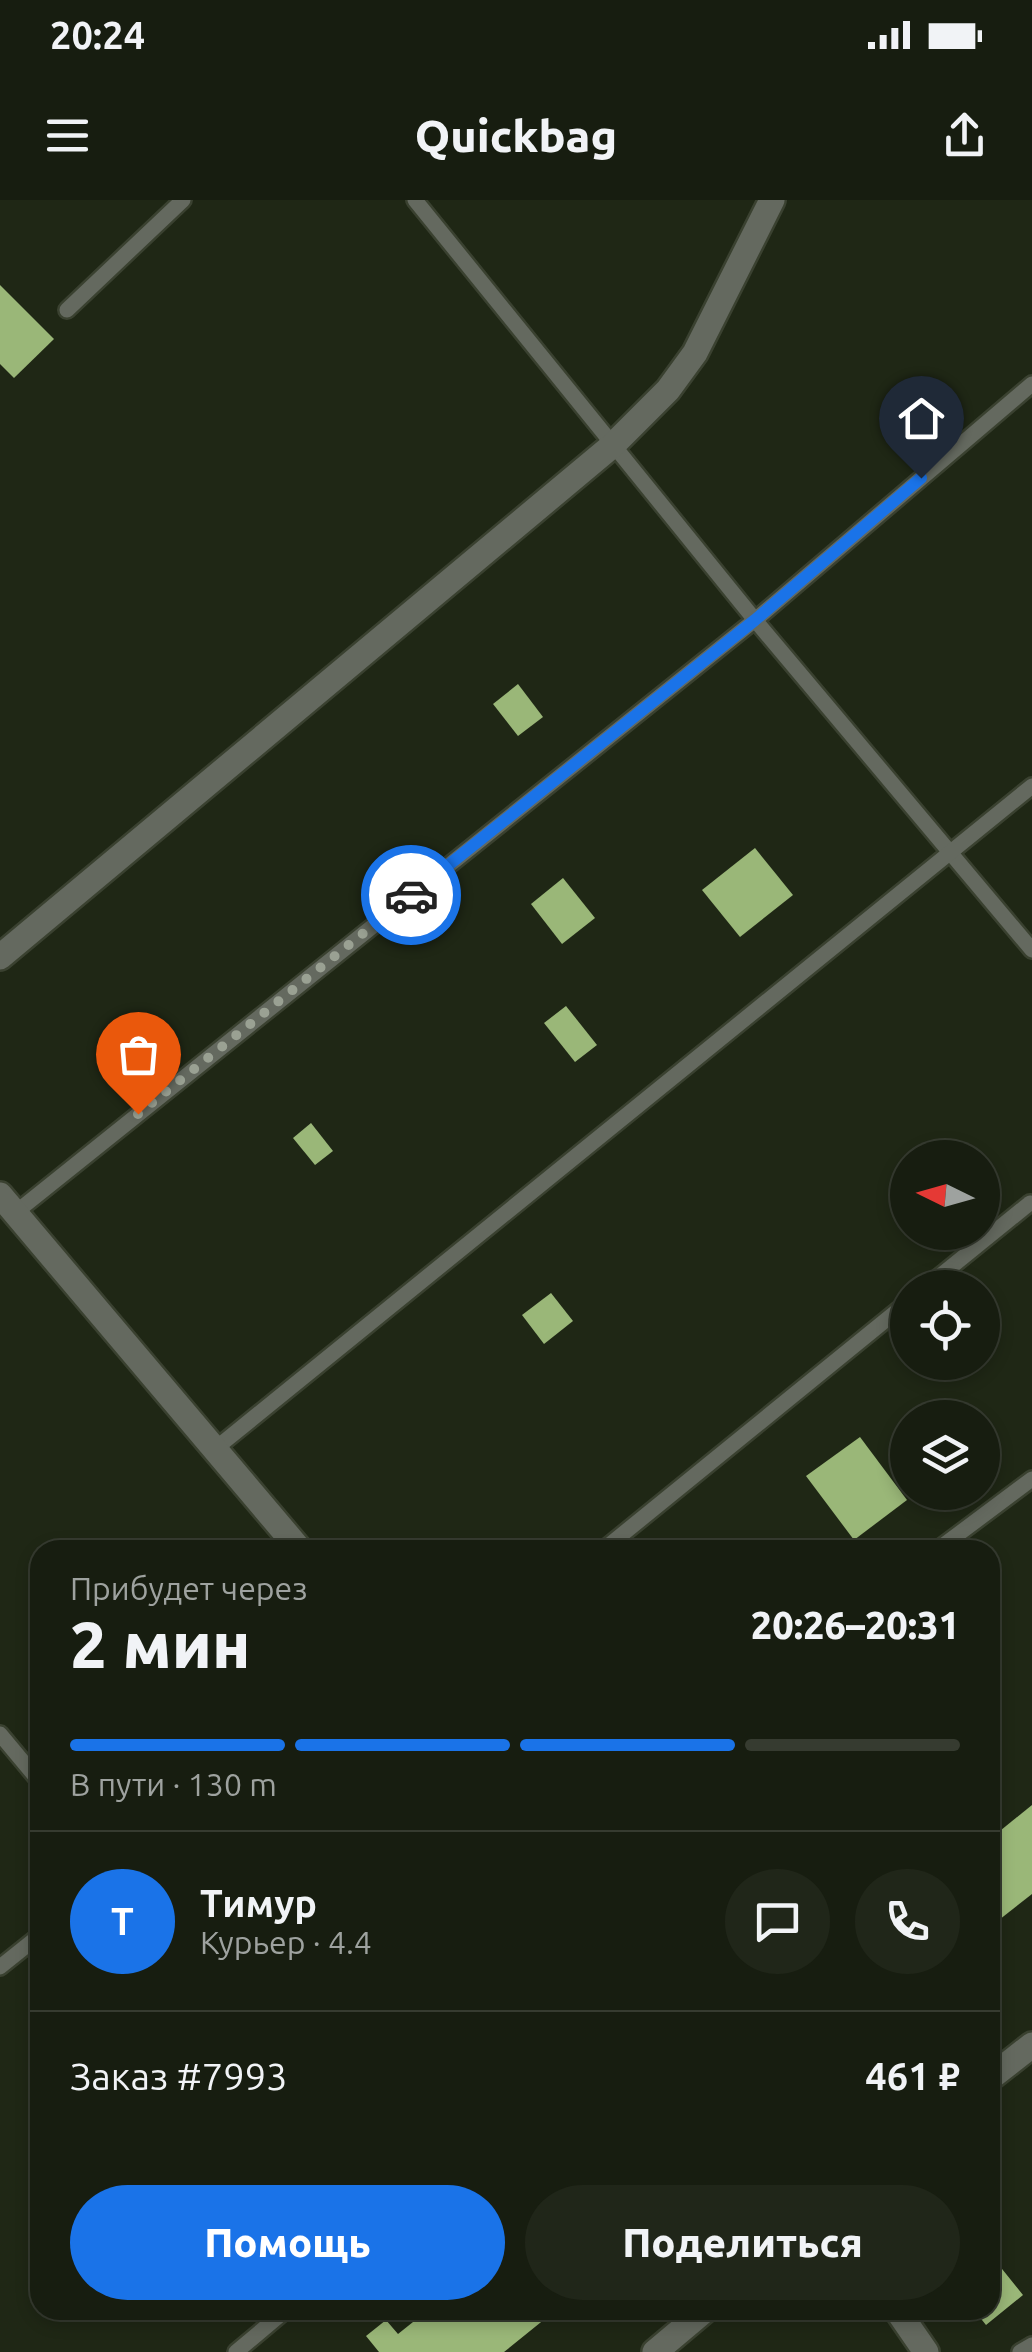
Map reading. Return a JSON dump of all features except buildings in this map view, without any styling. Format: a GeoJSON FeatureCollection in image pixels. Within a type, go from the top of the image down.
{"type":"FeatureCollection","features":[{"type":"Feature","properties":{"kind":"street"},"geometry":{"type":"LineString","coordinates":[[0,958],[614,445],[668,390],[695,352],[772,200]]}},
{"type":"Feature","properties":{"kind":"street"},"geometry":{"type":"LineString","coordinates":[[7,1204],[292,1540]]}},
{"type":"Feature","properties":{"kind":"street"},"geometry":{"type":"LineString","coordinates":[[1000,2070],[1032,2044]]}},
{"type":"Feature","properties":{"kind":"street"},"geometry":{"type":"LineString","coordinates":[[655,2352],[693,2320]]}},
{"type":"Feature","properties":{"kind":"street"},"geometry":{"type":"LineString","coordinates":[[904,2320],[926,2352]]}},
{"type":"Feature","properties":{"kind":"lane"},"geometry":{"type":"LineString","coordinates":[[67,310],[183,200]]}},
{"type":"Feature","properties":{"kind":"lane"},"geometry":{"type":"LineString","coordinates":[[415,200],[755,620],[1032,950]]}},
{"type":"Feature","properties":{"kind":"lane"},"geometry":{"type":"LineString","coordinates":[[7,1204],[755,620],[1032,384]]}},
{"type":"Feature","properties":{"kind":"lane"},"geometry":{"type":"LineString","coordinates":[[215,1449],[1032,786]]}},
{"type":"Feature","properties":{"kind":"lane"},"geometry":{"type":"LineString","coordinates":[[948,1270],[1030,1203]]}},
{"type":"Feature","properties":{"kind":"lane"},"geometry":{"type":"LineString","coordinates":[[615,1540],[890,1317]]}},
{"type":"Feature","properties":{"kind":"lane"},"geometry":{"type":"LineString","coordinates":[[950,1540],[1032,1479]]}},
{"type":"Feature","properties":{"kind":"lane"},"geometry":{"type":"LineString","coordinates":[[0,1734],[30,1770]]}},
{"type":"Feature","properties":{"kind":"lane"},"geometry":{"type":"LineString","coordinates":[[0,1966],[30,1943]]}},
{"type":"Feature","properties":{"kind":"lane"},"geometry":{"type":"LineString","coordinates":[[236,2352],[274,2320]]}},
{"type":"Feature","properties":{"kind":"lane"},"geometry":{"type":"LineString","coordinates":[[1020,2352],[1032,2344]]}},
{"type":"Feature","properties":{"kind":"way so far"},"geometry":{"type":"LineString","coordinates":[[138,1114],[411,895]]}},
{"type":"Feature","properties":{"kind":"route"},"geometry":{"type":"LineString","coordinates":[[411,895],[755,620],[921,478]]}}]}
